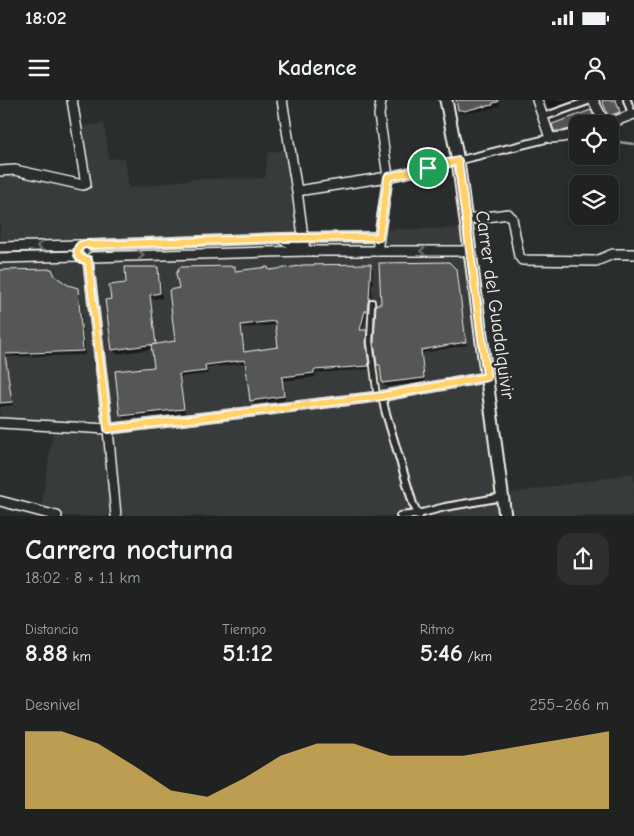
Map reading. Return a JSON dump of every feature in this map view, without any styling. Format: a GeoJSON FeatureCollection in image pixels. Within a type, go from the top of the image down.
{"type":"FeatureCollection","features":[{"type":"Feature","properties":{"kind":"street"},"geometry":{"type":"LineString","coordinates":[[0,171],[15,170],[83,185],[86,184],[72,100]]}},
{"type":"Feature","properties":{"kind":"street"},"geometry":{"type":"LineString","coordinates":[[282,100],[305,251]]}},
{"type":"Feature","properties":{"kind":"street"},"geometry":{"type":"LineString","coordinates":[[377,252],[388,177],[379,118],[381,100]]}},
{"type":"Feature","properties":{"kind":"street","name":"Carrer del Guadalquivir"},"geometry":{"type":"LineString","coordinates":[[446,100],[458,161],[505,516]]}},
{"type":"Feature","properties":{"kind":"street"},"geometry":{"type":"LineString","coordinates":[[538,100],[550,138]]}},
{"type":"Feature","properties":{"kind":"street"},"geometry":{"type":"LineString","coordinates":[[543,117],[592,100],[601,115]]}},
{"type":"Feature","properties":{"kind":"street"},"geometry":{"type":"LineString","coordinates":[[619,119],[633,114],[627,100]]}},
{"type":"Feature","properties":{"kind":"street"},"geometry":{"type":"LineString","coordinates":[[297,191],[388,177],[550,138],[569,135]]}},
{"type":"Feature","properties":{"kind":"street"},"geometry":{"type":"LineString","coordinates":[[465,220],[508,214],[512,218],[519,256],[522,260],[596,261],[613,254],[634,254]]}},
{"type":"Feature","properties":{"kind":"street"},"geometry":{"type":"LineString","coordinates":[[0,246],[80,246],[84,243],[91,245],[280,238],[379,237]]}},
{"type":"Feature","properties":{"kind":"street"},"geometry":{"type":"LineString","coordinates":[[280,238],[305,251]]}},
{"type":"Feature","properties":{"kind":"street"},"geometry":{"type":"LineString","coordinates":[[91,245],[94,250],[90,258],[116,516]]}},
{"type":"Feature","properties":{"kind":"street"},"geometry":{"type":"LineString","coordinates":[[79,256],[77,252],[80,246]]}},
{"type":"Feature","properties":{"kind":"street"},"geometry":{"type":"LineString","coordinates":[[0,258],[79,256],[81,259],[305,251],[469,251]]}},
{"type":"Feature","properties":{"kind":"street"},"geometry":{"type":"LineString","coordinates":[[0,424],[108,429],[380,397],[487,377]]}},
{"type":"Feature","properties":{"kind":"street"},"geometry":{"type":"LineString","coordinates":[[380,397],[413,504],[419,515]]}},
{"type":"Feature","properties":{"kind":"street"},"geometry":{"type":"LineString","coordinates":[[400,516],[419,515],[445,507],[503,497]]}},
{"type":"Feature","properties":{"kind":"street"},"geometry":{"type":"LineString","coordinates":[[0,501],[57,516]]}},
{"type":"Feature","properties":{"kind":"lane"},"geometry":{"type":"LineString","coordinates":[[372,302],[370,342],[380,397]]}},
{"type":"Feature","properties":{"kind":"shaded area"},"geometry":{"type":"Polygon","coordinates":[[[104,123],[109,159],[125,158],[129,188],[194,179],[265,178],[268,153],[295,147],[305,231],[468,228],[506,494],[634,473],[634,516],[40,515],[53,432],[0,429],[0,172],[85,184],[77,127],[104,123]]]}},
{"type":"Feature","properties":{"kind":"building"},"geometry":{"type":"Polygon","coordinates":[[[456,100],[498,100],[498,102],[493,103],[493,105],[464,111],[458,110],[456,100]]]}},
{"type":"Feature","properties":{"kind":"building"},"geometry":{"type":"Polygon","coordinates":[[[602,100],[616,100],[620,112],[608,115],[602,100]]]}},
{"type":"Feature","properties":{"kind":"building"},"geometry":{"type":"Polygon","coordinates":[[[591,110],[593,115],[577,115],[591,110]]]}},
{"type":"Feature","properties":{"kind":"building"},"geometry":{"type":"Polygon","coordinates":[[[569,118],[569,129],[554,131],[552,124],[569,118]]]}},
{"type":"Feature","properties":{"kind":"building"},"geometry":{"type":"Polygon","coordinates":[[[449,262],[457,270],[466,342],[421,350],[424,378],[382,383],[374,342],[376,304],[381,304],[379,263],[449,262]]]}},
{"type":"Feature","properties":{"kind":"building"},"geometry":{"type":"Polygon","coordinates":[[[371,264],[367,311],[365,311],[360,330],[367,330],[366,342],[369,366],[314,370],[314,373],[282,377],[284,396],[250,401],[245,360],[205,365],[206,371],[179,374],[184,409],[120,416],[115,371],[154,367],[151,345],[175,341],[169,290],[179,288],[176,274],[180,267],[235,266],[235,271],[268,267],[269,270],[301,265],[371,264]],[[275,321],[241,325],[244,352],[278,347],[275,321]]]}},
{"type":"Feature","properties":{"kind":"building"},"geometry":{"type":"Polygon","coordinates":[[[125,267],[158,267],[160,293],[150,295],[156,344],[112,350],[105,300],[111,299],[109,285],[126,283],[125,267]]]}},
{"type":"Feature","properties":{"kind":"building"},"geometry":{"type":"Polygon","coordinates":[[[52,269],[55,276],[68,285],[78,288],[83,351],[5,354],[12,402],[0,403],[0,270],[52,269]]]}},
{"type":"Feature","properties":{"kind":"waterway"},"geometry":{"type":"LineString","coordinates":[[619,142],[634,144]]}},
{"type":"Feature","properties":{"kind":"route"},"geometry":{"type":"LineString","coordinates":[[458,161],[487,377],[382,396],[108,429],[88,260],[81,259],[77,252],[81,244],[379,237],[388,177],[428,168],[458,161]]}}]}
